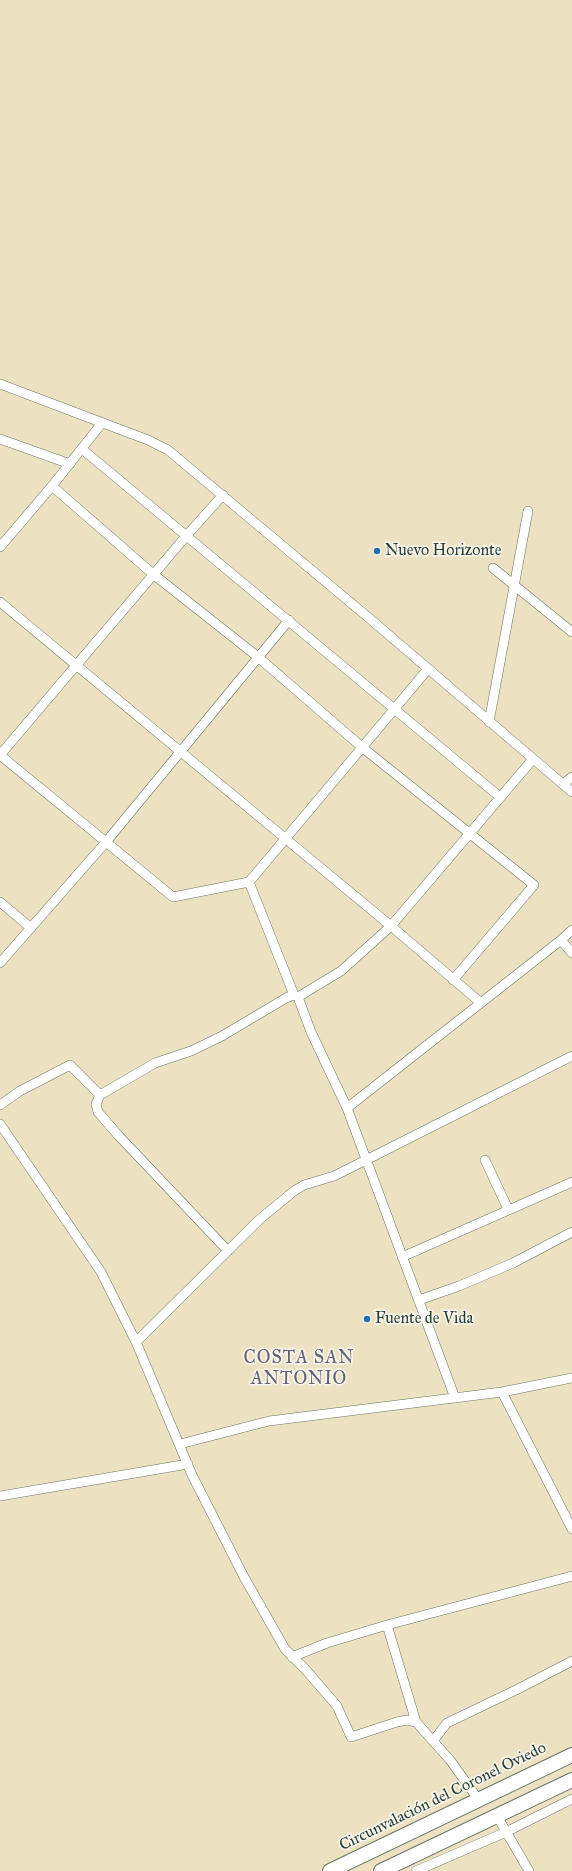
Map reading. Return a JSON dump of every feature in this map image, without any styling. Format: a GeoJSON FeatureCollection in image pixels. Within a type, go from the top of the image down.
{"type":"FeatureCollection","features":[{"type":"Feature","properties":{"kind":"highway","name":"Circunvalación del Coronel Oviedo"},"geometry":{"type":"LineString","coordinates":[[330,1871],[572,1754]]}},
{"type":"Feature","properties":{"kind":"highway"},"geometry":{"type":"LineString","coordinates":[[380,1871],[572,1780]]}},
{"type":"Feature","properties":{"kind":"street"},"geometry":{"type":"LineString","coordinates":[[0,384],[148,440],[168,450],[572,792]]}},
{"type":"Feature","properties":{"kind":"street"},"geometry":{"type":"LineString","coordinates":[[0,547],[52,486],[102,423]]}},
{"type":"Feature","properties":{"kind":"street"},"geometry":{"type":"LineString","coordinates":[[0,439],[70,464]]}},
{"type":"Feature","properties":{"kind":"street"},"geometry":{"type":"LineString","coordinates":[[82,449],[289,620],[500,798]]}},
{"type":"Feature","properties":{"kind":"street"},"geometry":{"type":"LineString","coordinates":[[52,486],[153,574],[258,657],[363,748],[534,885],[453,980]]}},
{"type":"Feature","properties":{"kind":"street"},"geometry":{"type":"LineString","coordinates":[[223,495],[153,574],[0,755],[173,897],[249,882],[428,669]]}},
{"type":"Feature","properties":{"kind":"street"},"geometry":{"type":"LineString","coordinates":[[489,722],[516,586],[528,512]]}},
{"type":"Feature","properties":{"kind":"street"},"geometry":{"type":"LineString","coordinates":[[493,568],[572,632]]}},
{"type":"Feature","properties":{"kind":"street"},"geometry":{"type":"LineString","coordinates":[[0,602],[391,926],[480,1003]]}},
{"type":"Feature","properties":{"kind":"street"},"geometry":{"type":"LineString","coordinates":[[0,963],[106,842],[289,620]]}},
{"type":"Feature","properties":{"kind":"street"},"geometry":{"type":"LineString","coordinates":[[228,1251],[98,1112],[96,1104],[100,1095],[155,1063],[191,1051],[222,1036],[342,971],[391,926],[533,759]]}},
{"type":"Feature","properties":{"kind":"street"},"geometry":{"type":"LineString","coordinates":[[563,784],[572,778]]}},
{"type":"Feature","properties":{"kind":"street"},"geometry":{"type":"LineString","coordinates":[[249,882],[311,1032],[347,1108],[455,1398]]}},
{"type":"Feature","properties":{"kind":"street"},"geometry":{"type":"LineString","coordinates":[[0,902],[31,928]]}},
{"type":"Feature","properties":{"kind":"street"},"geometry":{"type":"LineString","coordinates":[[347,1108],[572,930]]}},
{"type":"Feature","properties":{"kind":"street"},"geometry":{"type":"LineString","coordinates":[[561,940],[572,953]]}},
{"type":"Feature","properties":{"kind":"street"},"geometry":{"type":"LineString","coordinates":[[136,1342],[260,1219],[294,1191],[304,1185],[334,1176],[572,1056]]}},
{"type":"Feature","properties":{"kind":"street"},"geometry":{"type":"LineString","coordinates":[[0,1105],[20,1091],[70,1065],[100,1095]]}},
{"type":"Feature","properties":{"kind":"street"},"geometry":{"type":"LineString","coordinates":[[0,1124],[100,1272],[136,1342],[188,1464],[244,1577],[284,1649],[306,1670],[337,1706],[351,1737],[397,1722],[407,1720],[416,1722]]}},
{"type":"Feature","properties":{"kind":"street"},"geometry":{"type":"LineString","coordinates":[[485,1160],[508,1209]]}},
{"type":"Feature","properties":{"kind":"street"},"geometry":{"type":"LineString","coordinates":[[402,1256],[572,1182]]}},
{"type":"Feature","properties":{"kind":"street"},"geometry":{"type":"LineString","coordinates":[[419,1300],[459,1286],[513,1262],[572,1232]]}},
{"type":"Feature","properties":{"kind":"street"},"geometry":{"type":"LineString","coordinates":[[180,1444],[269,1420],[502,1392],[572,1378]]}},
{"type":"Feature","properties":{"kind":"street"},"geometry":{"type":"LineString","coordinates":[[502,1392],[572,1530]]}},
{"type":"Feature","properties":{"kind":"street"},"geometry":{"type":"LineString","coordinates":[[0,1496],[188,1464]]}},
{"type":"Feature","properties":{"kind":"street"},"geometry":{"type":"LineString","coordinates":[[292,1657],[387,1625],[572,1576]]}},
{"type":"Feature","properties":{"kind":"street"},"geometry":{"type":"LineString","coordinates":[[387,1625],[416,1722],[450,1760],[478,1799]]}},
{"type":"Feature","properties":{"kind":"street"},"geometry":{"type":"LineString","coordinates":[[433,1741],[447,1723],[572,1661]]}},
{"type":"Feature","properties":{"kind":"street"},"geometry":{"type":"LineString","coordinates":[[416,1871],[506,1832],[572,1799]]}},
{"type":"Feature","properties":{"kind":"street"},"geometry":{"type":"LineString","coordinates":[[497,1816],[529,1871]]}},
{"type":"Feature","properties":{"kind":"place","name":"Nuevo Horizonte"},"geometry":{"type":"Point","coordinates":[377,551]}},
{"type":"Feature","properties":{"kind":"place","name":"Fuente de Vida"},"geometry":{"type":"Point","coordinates":[367,1319]}},
{"type":"Feature","properties":{"kind":"district","name":"COSTA SAN ANTONIO"},"geometry":{"type":"Point","coordinates":[299,1369]}}]}
